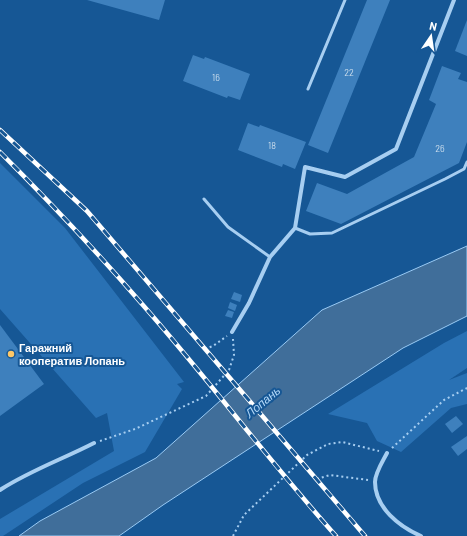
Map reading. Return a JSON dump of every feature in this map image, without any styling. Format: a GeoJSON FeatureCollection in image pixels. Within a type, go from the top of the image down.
{"type":"FeatureCollection","features":[{"type":"Feature","properties":{"kind":"street"},"geometry":{"type":"LineString","coordinates":[[232,332],[249,303],[270,257],[295,228],[305,167],[344,177],[396,149],[454,0]]}},
{"type":"Feature","properties":{"kind":"street"},"geometry":{"type":"LineString","coordinates":[[0,490],[21,476],[56,462],[94,443]]}},
{"type":"Feature","properties":{"kind":"street"},"geometry":{"type":"LineString","coordinates":[[387,453],[375,481],[378,496],[385,510],[395,521],[408,530],[421,536]]}},
{"type":"Feature","properties":{"kind":"lane"},"geometry":{"type":"LineString","coordinates":[[308,89],[345,0]]}},
{"type":"Feature","properties":{"kind":"lane"},"geometry":{"type":"LineString","coordinates":[[295,228],[310,234],[332,232],[445,179],[464,169],[467,162]]}},
{"type":"Feature","properties":{"kind":"lane"},"geometry":{"type":"LineString","coordinates":[[204,198],[228,227],[270,257]]}},
{"type":"Feature","properties":{"kind":"path"},"geometry":{"type":"LineString","coordinates":[[205,349],[213,346],[232,332]]}},
{"type":"Feature","properties":{"kind":"path"},"geometry":{"type":"LineString","coordinates":[[94,443],[135,429],[206,396],[229,370],[234,355],[232,332]]}},
{"type":"Feature","properties":{"kind":"path"},"geometry":{"type":"LineString","coordinates":[[234,536],[244,515],[307,455],[328,444],[342,442],[387,453],[444,400],[467,388]]}},
{"type":"Feature","properties":{"kind":"path"},"geometry":{"type":"LineString","coordinates":[[316,479],[330,475],[375,481]]}},
{"type":"Feature","properties":{"kind":"shaded area"},"geometry":{"type":"Polygon","coordinates":[[[0,163],[65,228],[184,382],[177,384],[182,389],[145,452],[83,483],[3,536],[0,536],[0,519],[114,451],[107,413],[96,418],[0,309],[0,163]]]}},
{"type":"Feature","properties":{"kind":"shaded area"},"geometry":{"type":"Polygon","coordinates":[[[467,331],[467,368],[449,380],[467,373],[467,404],[451,408],[401,452],[377,441],[367,423],[328,414],[444,343],[467,331]]]}},
{"type":"Feature","properties":{"kind":"water","name":"Лопань"},"geometry":{"type":"Polygon","coordinates":[[[467,246],[467,316],[403,348],[163,505],[119,536],[19,536],[40,521],[156,458],[322,310],[467,246]]]}},
{"type":"Feature","properties":{"kind":"building"},"geometry":{"type":"Polygon","coordinates":[[[87,0],[165,0],[159,20],[87,0]]]}},
{"type":"Feature","properties":{"kind":"building"},"geometry":{"type":"Polygon","coordinates":[[[367,0],[390,0],[328,153],[308,145],[367,0]]]}},
{"type":"Feature","properties":{"kind":"building"},"geometry":{"type":"Polygon","coordinates":[[[467,20],[467,56],[455,51],[467,20]]]}},
{"type":"Feature","properties":{"kind":"building"},"geometry":{"type":"Polygon","coordinates":[[[193,55],[204,59],[205,57],[250,74],[240,100],[228,96],[227,98],[183,81],[193,55]]]}},
{"type":"Feature","properties":{"kind":"building"},"geometry":{"type":"Polygon","coordinates":[[[442,66],[461,73],[458,79],[467,82],[467,142],[459,163],[341,224],[306,211],[317,183],[347,194],[414,157],[436,104],[429,100],[442,66]]]}},
{"type":"Feature","properties":{"kind":"building"},"geometry":{"type":"Polygon","coordinates":[[[248,123],[259,127],[260,125],[306,142],[295,169],[283,164],[282,167],[238,150],[248,123]]]}},
{"type":"Feature","properties":{"kind":"building"},"geometry":{"type":"Polygon","coordinates":[[[234,292],[242,295],[240,302],[231,299],[234,292]]]}},
{"type":"Feature","properties":{"kind":"building"},"geometry":{"type":"Polygon","coordinates":[[[230,302],[237,305],[235,311],[228,308],[230,302]]]}},
{"type":"Feature","properties":{"kind":"building"},"geometry":{"type":"Polygon","coordinates":[[[228,310],[234,312],[232,318],[225,316],[228,310]]]}},
{"type":"Feature","properties":{"kind":"building","name":"Гаражний кооператив Лопань"},"geometry":{"type":"Polygon","coordinates":[[[0,325],[44,384],[0,416],[0,325]]]}},
{"type":"Feature","properties":{"kind":"building"},"geometry":{"type":"Polygon","coordinates":[[[456,416],[463,424],[452,433],[445,424],[456,416]]]}},
{"type":"Feature","properties":{"kind":"building"},"geometry":{"type":"Polygon","coordinates":[[[467,436],[467,449],[458,456],[451,447],[467,436]]]}},
{"type":"Feature","properties":{"kind":"railway"},"geometry":{"type":"LineString","coordinates":[[0,130],[87,211],[365,536]]}},
{"type":"Feature","properties":{"kind":"railway"},"geometry":{"type":"LineString","coordinates":[[0,152],[37,189],[125,285],[167,333],[311,508],[336,536]]}},
{"type":"Feature","properties":{"kind":"place","name":"Гаражний кооператив Лопань"},"geometry":{"type":"Point","coordinates":[11,354]}}]}
